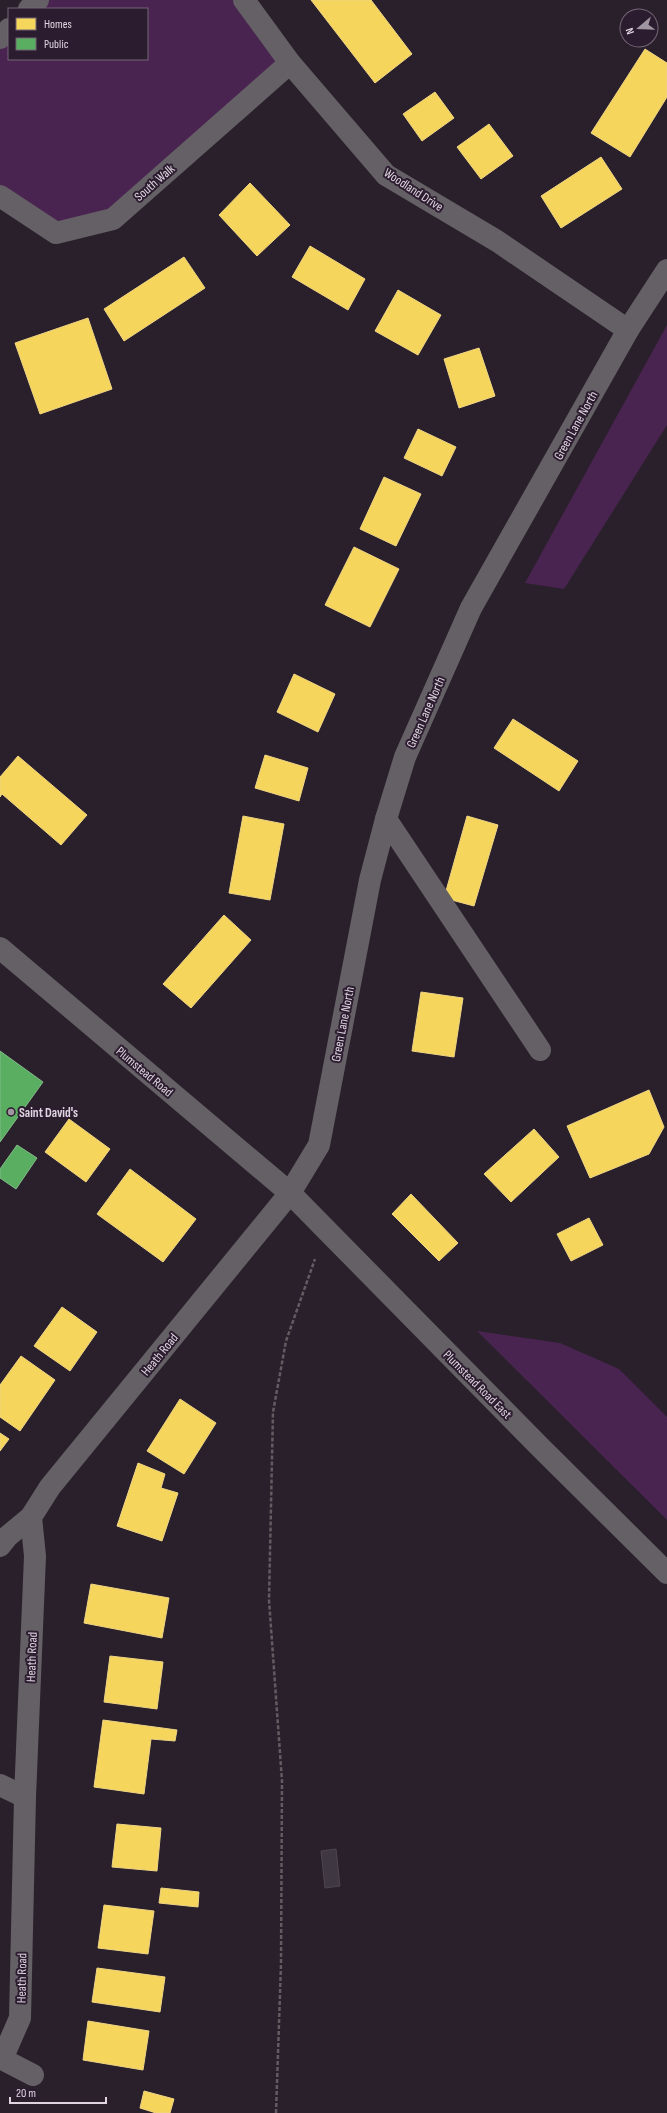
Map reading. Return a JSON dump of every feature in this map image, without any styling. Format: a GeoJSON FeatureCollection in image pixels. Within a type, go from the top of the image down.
{"type":"FeatureCollection","features":[{"type":"Feature","properties":{"kind":"street"},"geometry":{"type":"LineString","coordinates":[[30,8],[38,0]]}},
{"type":"Feature","properties":{"kind":"street","name":"Woodland Drive"},"geometry":{"type":"LineString","coordinates":[[244,0],[290,63],[386,175],[497,241],[628,330]]}},
{"type":"Feature","properties":{"kind":"street"},"geometry":{"type":"LineString","coordinates":[[0,38],[8,30]]}},
{"type":"Feature","properties":{"kind":"street","name":"South Walk"},"geometry":{"type":"LineString","coordinates":[[0,196],[56,233],[113,219],[290,63]]}},
{"type":"Feature","properties":{"kind":"street","name":"Green Lane North"},"geometry":{"type":"LineString","coordinates":[[290,1193],[319,1145],[370,880],[386,819],[406,757],[471,608],[628,330],[667,270]]}},
{"type":"Feature","properties":{"kind":"street"},"geometry":{"type":"LineString","coordinates":[[386,819],[540,1050]]}},
{"type":"Feature","properties":{"kind":"street","name":"Plumstead Road"},"geometry":{"type":"LineString","coordinates":[[0,948],[290,1193]]}},
{"type":"Feature","properties":{"kind":"street","name":"Plumstead Road East"},"geometry":{"type":"LineString","coordinates":[[290,1193],[540,1447],[667,1572]]}},
{"type":"Feature","properties":{"kind":"street","name":"Heath Road"},"geometry":{"type":"LineString","coordinates":[[0,1546],[8,1536],[31,1517],[50,1487],[290,1193]]}},
{"type":"Feature","properties":{"kind":"street","name":"Heath Road"},"geometry":{"type":"LineString","coordinates":[[31,1517],[35,1556],[25,1797],[20,2018],[1,2058],[33,2075]]}},
{"type":"Feature","properties":{"kind":"street"},"geometry":{"type":"LineString","coordinates":[[0,1785],[25,1797]]}},
{"type":"Feature","properties":{"kind":"path"},"geometry":{"type":"LineString","coordinates":[[276,2113],[281,1964],[282,1781],[269,1600],[273,1412],[286,1341],[325,1228]]}},
{"type":"Feature","properties":{"kind":"shaded area"},"geometry":{"type":"Polygon","coordinates":[[[38,0],[244,0],[290,63],[113,219],[56,233],[0,196],[0,38],[8,30],[8,60],[148,60],[148,8],[30,8],[38,0]]]}},
{"type":"Feature","properties":{"kind":"shaded area"},"geometry":{"type":"Polygon","coordinates":[[[667,325],[667,425],[564,589],[525,583],[667,325]]]}},
{"type":"Feature","properties":{"kind":"shaded area"},"geometry":{"type":"Polygon","coordinates":[[[477,1331],[560,1343],[619,1369],[667,1417],[667,1520],[477,1331]]]}},
{"type":"Feature","properties":{"kind":"building: Homes"},"geometry":{"type":"Polygon","coordinates":[[[311,0],[371,0],[412,54],[375,83],[311,0]]]}},
{"type":"Feature","properties":{"kind":"building: Homes"},"geometry":{"type":"Polygon","coordinates":[[[645,49],[667,63],[667,97],[630,157],[591,133],[645,49]]]}},
{"type":"Feature","properties":{"kind":"building: Homes"},"geometry":{"type":"Polygon","coordinates":[[[435,92],[454,118],[422,141],[403,114],[435,92]]]}},
{"type":"Feature","properties":{"kind":"building: Homes"},"geometry":{"type":"Polygon","coordinates":[[[489,124],[513,156],[481,179],[457,147],[489,124]]]}},
{"type":"Feature","properties":{"kind":"building: Homes"},"geometry":{"type":"Polygon","coordinates":[[[601,157],[622,189],[561,228],[541,196],[601,157]]]}},
{"type":"Feature","properties":{"kind":"building: Homes"},"geometry":{"type":"Polygon","coordinates":[[[250,183],[290,225],[257,256],[219,215],[250,183]]]}},
{"type":"Feature","properties":{"kind":"building: Homes"},"geometry":{"type":"Polygon","coordinates":[[[310,246],[365,279],[348,310],[292,277],[310,246]]]}},
{"type":"Feature","properties":{"kind":"building: Homes"},"geometry":{"type":"Polygon","coordinates":[[[184,257],[205,288],[124,341],[104,309],[184,257]]]}},
{"type":"Feature","properties":{"kind":"building: Homes"},"geometry":{"type":"Polygon","coordinates":[[[398,290],[441,315],[418,355],[375,331],[398,290]]]}},
{"type":"Feature","properties":{"kind":"building: Homes"},"geometry":{"type":"Polygon","coordinates":[[[88,318],[112,389],[40,414],[15,343],[88,318]]]}},
{"type":"Feature","properties":{"kind":"building: Homes"},"geometry":{"type":"Polygon","coordinates":[[[479,348],[495,396],[459,408],[444,359],[479,348]]]}},
{"type":"Feature","properties":{"kind":"building: Homes"},"geometry":{"type":"Polygon","coordinates":[[[418,429],[456,447],[442,476],[404,458],[418,429]]]}},
{"type":"Feature","properties":{"kind":"building: Homes"},"geometry":{"type":"Polygon","coordinates":[[[384,477],[421,494],[396,546],[360,529],[384,477]]]}},
{"type":"Feature","properties":{"kind":"building: Homes"},"geometry":{"type":"Polygon","coordinates":[[[354,547],[399,569],[370,627],[325,605],[354,547]]]}},
{"type":"Feature","properties":{"kind":"building: Homes"},"geometry":{"type":"Polygon","coordinates":[[[294,674],[335,694],[318,732],[277,712],[294,674]]]}},
{"type":"Feature","properties":{"kind":"building: Homes"},"geometry":{"type":"Polygon","coordinates":[[[513,719],[578,761],[559,791],[494,748],[513,719]]]}},
{"type":"Feature","properties":{"kind":"building: Homes"},"geometry":{"type":"Polygon","coordinates":[[[265,755],[308,768],[299,801],[255,788],[265,755]]]}},
{"type":"Feature","properties":{"kind":"building: Homes"},"geometry":{"type":"Polygon","coordinates":[[[18,756],[87,815],[61,845],[2,794],[0,797],[0,777],[18,756]]]}},
{"type":"Feature","properties":{"kind":"building: Homes"},"geometry":{"type":"Polygon","coordinates":[[[243,816],[284,824],[270,900],[229,893],[243,816]]]}},
{"type":"Feature","properties":{"kind":"building: Homes"},"geometry":{"type":"Polygon","coordinates":[[[467,816],[498,825],[474,906],[444,898],[467,816]]]}},
{"type":"Feature","properties":{"kind":"building: Homes"},"geometry":{"type":"Polygon","coordinates":[[[224,915],[251,940],[191,1008],[163,984],[224,915]]]}},
{"type":"Feature","properties":{"kind":"building: Homes"},"geometry":{"type":"Polygon","coordinates":[[[421,992],[463,998],[454,1057],[412,1051],[421,992]]]}},
{"type":"Feature","properties":{"kind":"building: Homes"},"geometry":{"type":"Polygon","coordinates":[[[649,1090],[664,1127],[649,1154],[590,1178],[567,1126],[649,1090]]]}},
{"type":"Feature","properties":{"kind":"building: Homes"},"geometry":{"type":"Polygon","coordinates":[[[69,1119],[110,1149],[86,1182],[45,1152],[69,1119]]]}},
{"type":"Feature","properties":{"kind":"building: Homes"},"geometry":{"type":"Polygon","coordinates":[[[534,1129],[559,1157],[511,1202],[484,1174],[534,1129]]]}},
{"type":"Feature","properties":{"kind":"building: Homes"},"geometry":{"type":"Polygon","coordinates":[[[130,1169],[196,1219],[163,1262],[97,1214],[130,1169]]]}},
{"type":"Feature","properties":{"kind":"building: Homes"},"geometry":{"type":"Polygon","coordinates":[[[411,1194],[458,1243],[439,1261],[392,1214],[411,1194]]]}},
{"type":"Feature","properties":{"kind":"building: Homes"},"geometry":{"type":"Polygon","coordinates":[[[589,1218],[603,1245],[571,1261],[557,1234],[589,1218]]]}},
{"type":"Feature","properties":{"kind":"building: Homes"},"geometry":{"type":"Polygon","coordinates":[[[62,1307],[97,1332],[70,1371],[34,1346],[62,1307]]]}},
{"type":"Feature","properties":{"kind":"building: Homes"},"geometry":{"type":"Polygon","coordinates":[[[21,1356],[55,1380],[20,1431],[0,1417],[0,1385],[21,1356]]]}},
{"type":"Feature","properties":{"kind":"building: Homes"},"geometry":{"type":"Polygon","coordinates":[[[180,1399],[216,1423],[184,1474],[147,1451],[180,1399]]]}},
{"type":"Feature","properties":{"kind":"building: Homes"},"geometry":{"type":"Polygon","coordinates":[[[0,1433],[9,1439],[0,1451],[0,1433]]]}},
{"type":"Feature","properties":{"kind":"building: Homes"},"geometry":{"type":"Polygon","coordinates":[[[138,1463],[165,1474],[161,1488],[178,1493],[162,1541],[117,1526],[138,1463]]]}},
{"type":"Feature","properties":{"kind":"building: Homes"},"geometry":{"type":"Polygon","coordinates":[[[91,1584],[169,1598],[162,1638],[84,1623],[91,1584]]]}},
{"type":"Feature","properties":{"kind":"building: Homes"},"geometry":{"type":"Polygon","coordinates":[[[110,1656],[163,1662],[157,1709],[104,1702],[110,1656]]]}},
{"type":"Feature","properties":{"kind":"building: Homes"},"geometry":{"type":"Polygon","coordinates":[[[103,1720],[177,1730],[175,1741],[151,1739],[144,1794],[94,1787],[103,1720]]]}},
{"type":"Feature","properties":{"kind":"building: Homes"},"geometry":{"type":"Polygon","coordinates":[[[117,1824],[161,1828],[157,1871],[112,1867],[117,1824]]]}},
{"type":"Feature","properties":{"kind":"building: Homes"},"geometry":{"type":"Polygon","coordinates":[[[161,1888],[199,1892],[198,1907],[159,1903],[161,1888]]]}},
{"type":"Feature","properties":{"kind":"building: Homes"},"geometry":{"type":"Polygon","coordinates":[[[104,1905],[154,1911],[148,1954],[98,1948],[104,1905]]]}},
{"type":"Feature","properties":{"kind":"building: Homes"},"geometry":{"type":"Polygon","coordinates":[[[97,1968],[165,1977],[160,2012],[92,2002],[97,1968]]]}},
{"type":"Feature","properties":{"kind":"building: Homes"},"geometry":{"type":"Polygon","coordinates":[[[88,2021],[149,2031],[143,2070],[83,2060],[88,2021]]]}},
{"type":"Feature","properties":{"kind":"building: Homes"},"geometry":{"type":"Polygon","coordinates":[[[144,2091],[174,2099],[170,2113],[156,2113],[140,2108],[144,2091]]]}},
{"type":"Feature","properties":{"kind":"building: Public","name":"Saint David's"},"geometry":{"type":"Polygon","coordinates":[[[0,1051],[43,1082],[0,1142],[0,1051]]]}},
{"type":"Feature","properties":{"kind":"building: Public"},"geometry":{"type":"Polygon","coordinates":[[[17,1145],[37,1158],[16,1189],[0,1178],[0,1169],[17,1145]]]}},
{"type":"Feature","properties":{"kind":"building: Other"},"geometry":{"type":"Polygon","coordinates":[[[336,1849],[340,1886],[325,1888],[321,1851],[336,1849]]]}},
{"type":"Feature","properties":{"kind":"place","name":"Saint David's"},"geometry":{"type":"Point","coordinates":[11,1112]}}]}
